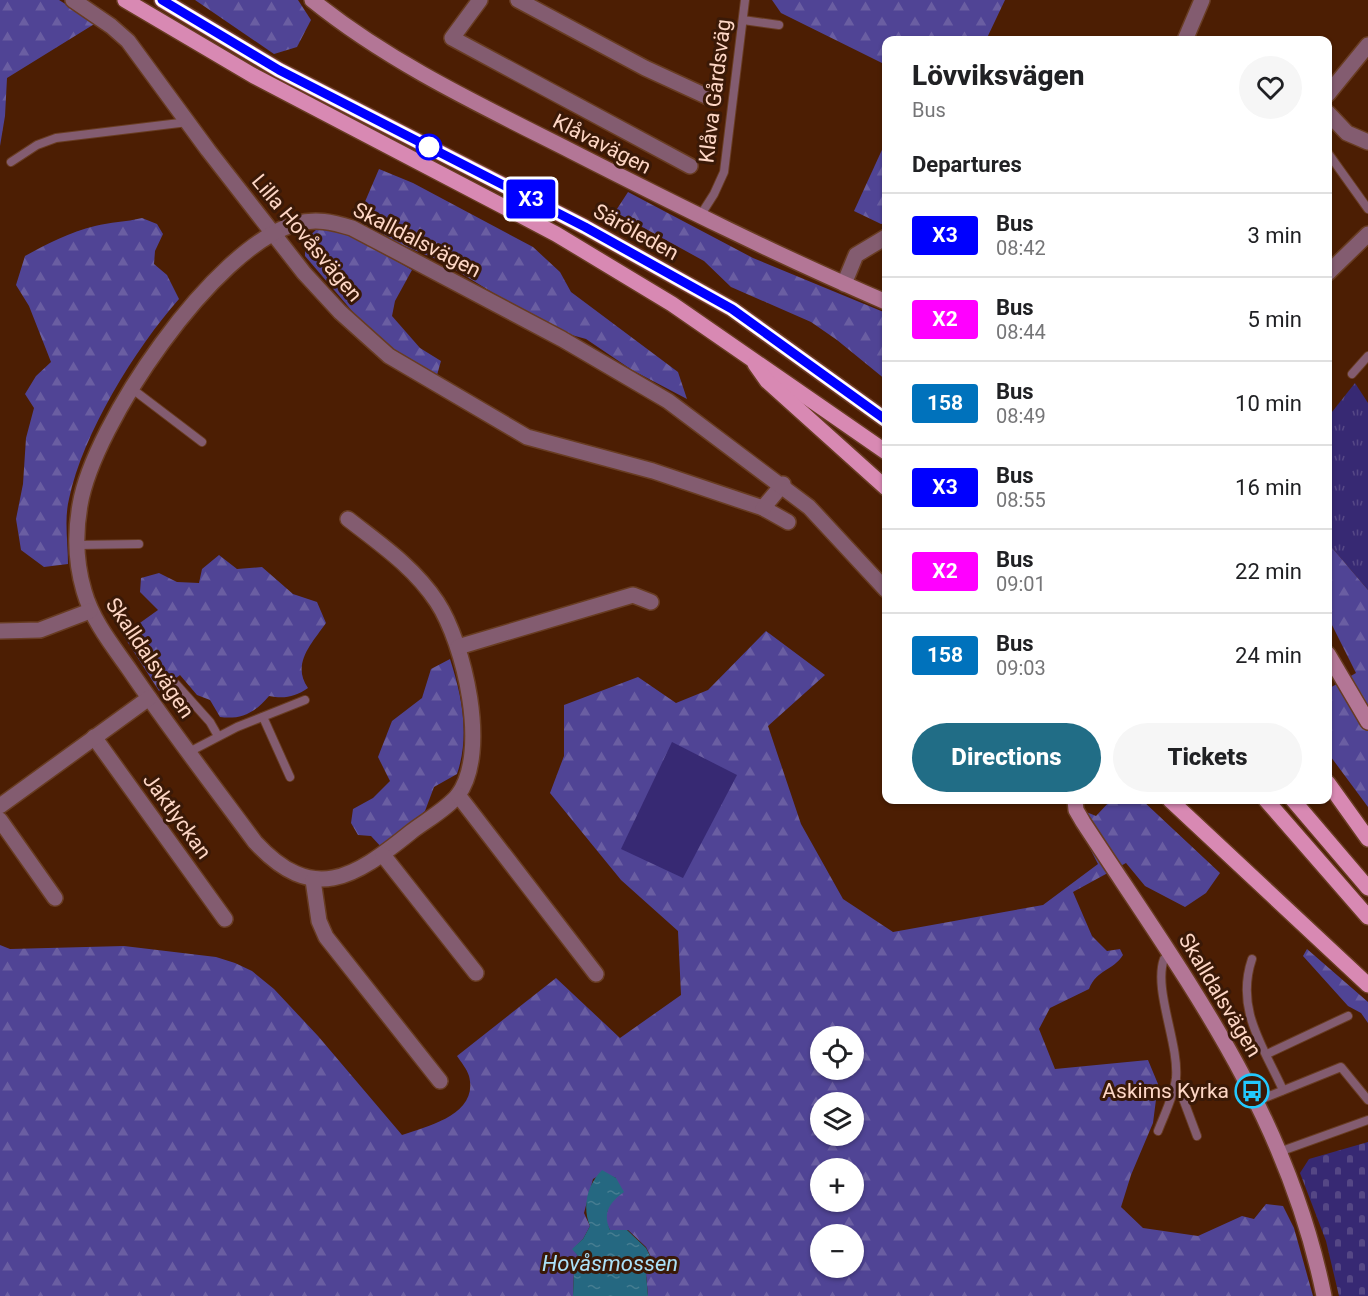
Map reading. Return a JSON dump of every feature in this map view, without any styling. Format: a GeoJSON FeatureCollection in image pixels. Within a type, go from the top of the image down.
{"type":"FeatureCollection","features":[{"type":"Feature","properties":{"kind":"main road","name":"Säröleden"},"geometry":{"type":"LineString","coordinates":[[126,0],[254,76],[556,234],[672,304],[882,449]]}},
{"type":"Feature","properties":{"kind":"main road","name":"Säröleden"},"geometry":{"type":"LineString","coordinates":[[162,0],[279,70],[585,227],[732,309],[882,416]]}},
{"type":"Feature","properties":{"kind":"main road"},"geometry":{"type":"LineString","coordinates":[[750,357],[767,381],[882,484]]}},
{"type":"Feature","properties":{"kind":"main road"},"geometry":{"type":"LineString","coordinates":[[1332,789],[1368,839]]}},
{"type":"Feature","properties":{"kind":"main road"},"geometry":{"type":"LineString","coordinates":[[1174,804],[1368,985]]}},
{"type":"Feature","properties":{"kind":"main road"},"geometry":{"type":"LineString","coordinates":[[1269,804],[1368,917]]}},
{"type":"Feature","properties":{"kind":"main road"},"geometry":{"type":"LineString","coordinates":[[1296,804],[1368,888]]}},
{"type":"Feature","properties":{"kind":"street","name":"Lilla Hovåsvägen"},"geometry":{"type":"LineString","coordinates":[[73,0],[111,26],[128,41],[190,122],[208,150],[274,234],[332,305],[374,344],[412,371],[527,437],[653,471],[763,508],[788,522]]}},
{"type":"Feature","properties":{"kind":"street","name":"Klåvavägen"},"geometry":{"type":"LineString","coordinates":[[312,0],[338,21],[457,94],[750,242],[882,300]]}},
{"type":"Feature","properties":{"kind":"street"},"geometry":{"type":"LineString","coordinates":[[480,0],[452,38],[690,166]]}},
{"type":"Feature","properties":{"kind":"street"},"geometry":{"type":"LineString","coordinates":[[518,0],[645,68],[708,97]]}},
{"type":"Feature","properties":{"kind":"street"},"geometry":{"type":"LineString","coordinates":[[1187,36],[1202,0]]}},
{"type":"Feature","properties":{"kind":"street"},"geometry":{"type":"LineString","coordinates":[[1332,89],[1368,45]]}},
{"type":"Feature","properties":{"kind":"street"},"geometry":{"type":"LineString","coordinates":[[1332,117],[1347,133],[1368,142]]}},
{"type":"Feature","properties":{"kind":"street","name":"Skalldalsvägen"},"geometry":{"type":"LineString","coordinates":[[313,880],[287,870],[269,858],[149,698],[90,611],[83,589],[77,544],[80,505],[87,481],[97,453],[131,388],[168,334],[204,293],[247,251],[274,234],[294,224],[322,219],[352,228],[562,339],[668,401],[783,484],[837,534],[882,585]]}},
{"type":"Feature","properties":{"kind":"street"},"geometry":{"type":"LineString","coordinates":[[1332,269],[1368,234]]}},
{"type":"Feature","properties":{"kind":"street"},"geometry":{"type":"LineString","coordinates":[[844,284],[856,255],[882,239]]}},
{"type":"Feature","properties":{"kind":"street"},"geometry":{"type":"LineString","coordinates":[[763,508],[783,484]]}},
{"type":"Feature","properties":{"kind":"street"},"geometry":{"type":"LineString","coordinates":[[348,519],[413,571],[438,604],[458,647],[464,673],[473,751],[458,795],[383,855],[360,869],[344,875],[313,880],[319,921],[326,937],[440,1081]]}},
{"type":"Feature","properties":{"kind":"street"},"geometry":{"type":"LineString","coordinates":[[458,647],[633,595],[651,602]]}},
{"type":"Feature","properties":{"kind":"street"},"geometry":{"type":"LineString","coordinates":[[0,631],[40,630],[90,611]]}},
{"type":"Feature","properties":{"kind":"street"},"geometry":{"type":"LineString","coordinates":[[1332,666],[1368,722]]}},
{"type":"Feature","properties":{"kind":"street"},"geometry":{"type":"LineString","coordinates":[[0,806],[149,698]]}},
{"type":"Feature","properties":{"kind":"street","name":"Jaktlyckan"},"geometry":{"type":"LineString","coordinates":[[94,737],[225,920]]}},
{"type":"Feature","properties":{"kind":"street"},"geometry":{"type":"LineString","coordinates":[[458,795],[596,974]]}},
{"type":"Feature","properties":{"kind":"street","name":"Skalldalsvägen"},"geometry":{"type":"LineString","coordinates":[[1075,804],[1083,822],[1171,954],[1232,1052],[1257,1101],[1279,1152],[1306,1226],[1324,1296]]}},
{"type":"Feature","properties":{"kind":"street"},"geometry":{"type":"LineString","coordinates":[[0,820],[55,898]]}},
{"type":"Feature","properties":{"kind":"street"},"geometry":{"type":"LineString","coordinates":[[383,855],[476,973]]}},
{"type":"Feature","properties":{"kind":"lane","name":"Klåva Gårdsväg"},"geometry":{"type":"LineString","coordinates":[[700,216],[724,172],[745,0]]}},
{"type":"Feature","properties":{"kind":"lane"},"geometry":{"type":"LineString","coordinates":[[743,20],[779,25]]}},
{"type":"Feature","properties":{"kind":"lane"},"geometry":{"type":"LineString","coordinates":[[11,162],[37,146],[56,138],[190,122]]}},
{"type":"Feature","properties":{"kind":"lane"},"geometry":{"type":"LineString","coordinates":[[1332,159],[1368,209]]}},
{"type":"Feature","properties":{"kind":"lane"},"geometry":{"type":"LineString","coordinates":[[1352,375],[1368,356]]}},
{"type":"Feature","properties":{"kind":"lane"},"geometry":{"type":"LineString","coordinates":[[131,388],[202,442]]}},
{"type":"Feature","properties":{"kind":"lane"},"geometry":{"type":"LineString","coordinates":[[77,544],[139,544]]}},
{"type":"Feature","properties":{"kind":"lane"},"geometry":{"type":"LineString","coordinates":[[176,684],[210,722],[218,736]]}},
{"type":"Feature","properties":{"kind":"lane"},"geometry":{"type":"LineString","coordinates":[[189,752],[218,736],[305,700]]}},
{"type":"Feature","properties":{"kind":"lane"},"geometry":{"type":"LineString","coordinates":[[263,717],[290,777]]}},
{"type":"Feature","properties":{"kind":"lane"},"geometry":{"type":"LineString","coordinates":[[1171,954],[1164,959],[1162,970],[1164,999],[1175,1054],[1176,1080],[1197,1136]]}},
{"type":"Feature","properties":{"kind":"lane"},"geometry":{"type":"LineString","coordinates":[[1252,959],[1245,980],[1247,999],[1257,1036],[1283,1090]]}},
{"type":"Feature","properties":{"kind":"lane"},"geometry":{"type":"LineString","coordinates":[[1267,1054],[1348,1016]]}},
{"type":"Feature","properties":{"kind":"lane"},"geometry":{"type":"LineString","coordinates":[[1257,1101],[1341,1067],[1368,1101]]}},
{"type":"Feature","properties":{"kind":"lane"},"geometry":{"type":"LineString","coordinates":[[1158,1131],[1176,1080]]}},
{"type":"Feature","properties":{"kind":"lane"},"geometry":{"type":"LineString","coordinates":[[1279,1152],[1368,1120]]}},
{"type":"Feature","properties":{"kind":"green space"},"geometry":{"type":"Polygon","coordinates":[[[0,0],[59,0],[96,23],[7,78],[5,116],[0,146],[0,0]]]}},
{"type":"Feature","properties":{"kind":"green space"},"geometry":{"type":"Polygon","coordinates":[[[195,0],[298,0],[311,20],[297,47],[274,54],[195,0]]]}},
{"type":"Feature","properties":{"kind":"green space"},"geometry":{"type":"Polygon","coordinates":[[[772,0],[1005,0],[988,36],[882,36],[882,63],[781,13],[772,0]]]}},
{"type":"Feature","properties":{"kind":"green space"},"geometry":{"type":"Polygon","coordinates":[[[882,150],[882,224],[854,211],[882,150]]]}},
{"type":"Feature","properties":{"kind":"green space"},"geometry":{"type":"Polygon","coordinates":[[[379,169],[413,183],[533,247],[560,272],[571,292],[678,372],[687,399],[632,370],[586,339],[568,334],[521,310],[441,261],[397,243],[358,218],[379,169]]]}},
{"type":"Feature","properties":{"kind":"green space"},"geometry":{"type":"Polygon","coordinates":[[[628,192],[753,258],[882,311],[882,377],[811,322],[731,287],[704,261],[615,212],[628,192]]]}},
{"type":"Feature","properties":{"kind":"green space"},"geometry":{"type":"Polygon","coordinates":[[[142,218],[157,224],[163,234],[155,251],[154,264],[167,275],[179,299],[145,342],[129,367],[98,420],[86,447],[69,499],[66,523],[68,564],[44,567],[21,550],[16,519],[23,484],[26,438],[34,408],[25,394],[36,376],[51,362],[29,306],[16,285],[25,256],[86,229],[142,218]]]}},
{"type":"Feature","properties":{"kind":"green space"},"geometry":{"type":"Polygon","coordinates":[[[326,228],[359,239],[412,270],[395,301],[392,316],[420,348],[441,361],[437,375],[406,360],[364,325],[305,256],[305,240],[317,229],[326,228]]]}},
{"type":"Feature","properties":{"kind":"green space"},"geometry":{"type":"Polygon","coordinates":[[[1355,383],[1368,403],[1368,590],[1332,548],[1332,412],[1355,383]]]}},
{"type":"Feature","properties":{"kind":"green space"},"geometry":{"type":"Polygon","coordinates":[[[1332,548],[1368,590],[1368,807],[1332,758],[1332,687],[1356,673],[1332,625],[1332,548]]]}},
{"type":"Feature","properties":{"kind":"green space"},"geometry":{"type":"Polygon","coordinates":[[[219,555],[237,569],[262,567],[293,594],[317,602],[326,623],[305,654],[302,671],[308,688],[289,696],[269,696],[248,714],[228,718],[220,717],[210,700],[197,695],[180,675],[159,691],[123,635],[158,610],[140,592],[141,578],[159,573],[177,582],[199,583],[202,569],[219,555]]]}},
{"type":"Feature","properties":{"kind":"green space"},"geometry":{"type":"Polygon","coordinates":[[[766,631],[825,675],[768,726],[801,824],[843,899],[893,932],[1043,905],[1098,864],[1067,804],[1096,816],[1107,804],[1146,804],[1220,873],[1206,893],[1185,907],[1145,886],[1126,863],[1073,892],[1092,936],[1107,951],[1120,949],[1123,955],[1092,982],[1089,989],[1050,1008],[1039,1029],[1055,1069],[1148,1060],[1158,1084],[1153,1123],[1131,1175],[1121,1207],[1143,1228],[1198,1236],[1242,1216],[1254,1219],[1266,1204],[1283,1206],[1294,1228],[1313,1296],[648,1296],[646,1274],[654,1263],[646,1247],[628,1230],[610,1230],[605,1220],[616,1178],[604,1173],[593,1179],[584,1213],[590,1226],[583,1239],[573,1249],[578,1256],[574,1270],[573,1296],[0,1296],[0,945],[10,949],[124,946],[216,957],[252,971],[274,989],[318,1036],[402,1135],[438,1122],[459,1109],[467,1100],[470,1089],[469,1076],[457,1056],[556,978],[620,1038],[681,995],[678,931],[621,880],[550,793],[564,756],[564,705],[638,677],[676,703],[708,690],[766,631]]]}},
{"type":"Feature","properties":{"kind":"green space"},"geometry":{"type":"Polygon","coordinates":[[[450,659],[461,702],[464,731],[457,774],[434,787],[425,811],[383,849],[371,836],[358,835],[351,823],[353,809],[373,798],[390,781],[378,757],[392,721],[422,698],[431,669],[450,659]]]}},
{"type":"Feature","properties":{"kind":"green space"},"geometry":{"type":"Polygon","coordinates":[[[672,742],[737,775],[683,878],[621,849],[672,742]]]}},
{"type":"Feature","properties":{"kind":"green space"},"geometry":{"type":"Polygon","coordinates":[[[1307,949],[1368,1002],[1368,1023],[1361,1013],[1348,1006],[1303,956],[1307,949]]]}},
{"type":"Feature","properties":{"kind":"green space"},"geometry":{"type":"Polygon","coordinates":[[[1368,1142],[1368,1296],[1339,1296],[1326,1241],[1300,1173],[1309,1159],[1368,1142]]]}},
{"type":"Feature","properties":{"kind":"water","name":"Hovåsmossen"},"geometry":{"type":"Polygon","coordinates":[[[602,1170],[616,1178],[624,1192],[611,1204],[607,1213],[610,1230],[627,1230],[646,1248],[654,1264],[646,1274],[648,1296],[573,1296],[574,1270],[578,1256],[572,1249],[583,1239],[590,1226],[586,1211],[587,1196],[602,1170]]]}},
{"type":"Feature","properties":{"kind":"bus line","name":"X3"},"geometry":{"type":"LineString","coordinates":[[162,0],[279,70],[585,227],[732,309],[882,416]]}},
{"type":"Feature","properties":{"kind":"place","name":"Askims Kyrka"},"geometry":{"type":"Point","coordinates":[1252,1091]}}]}
